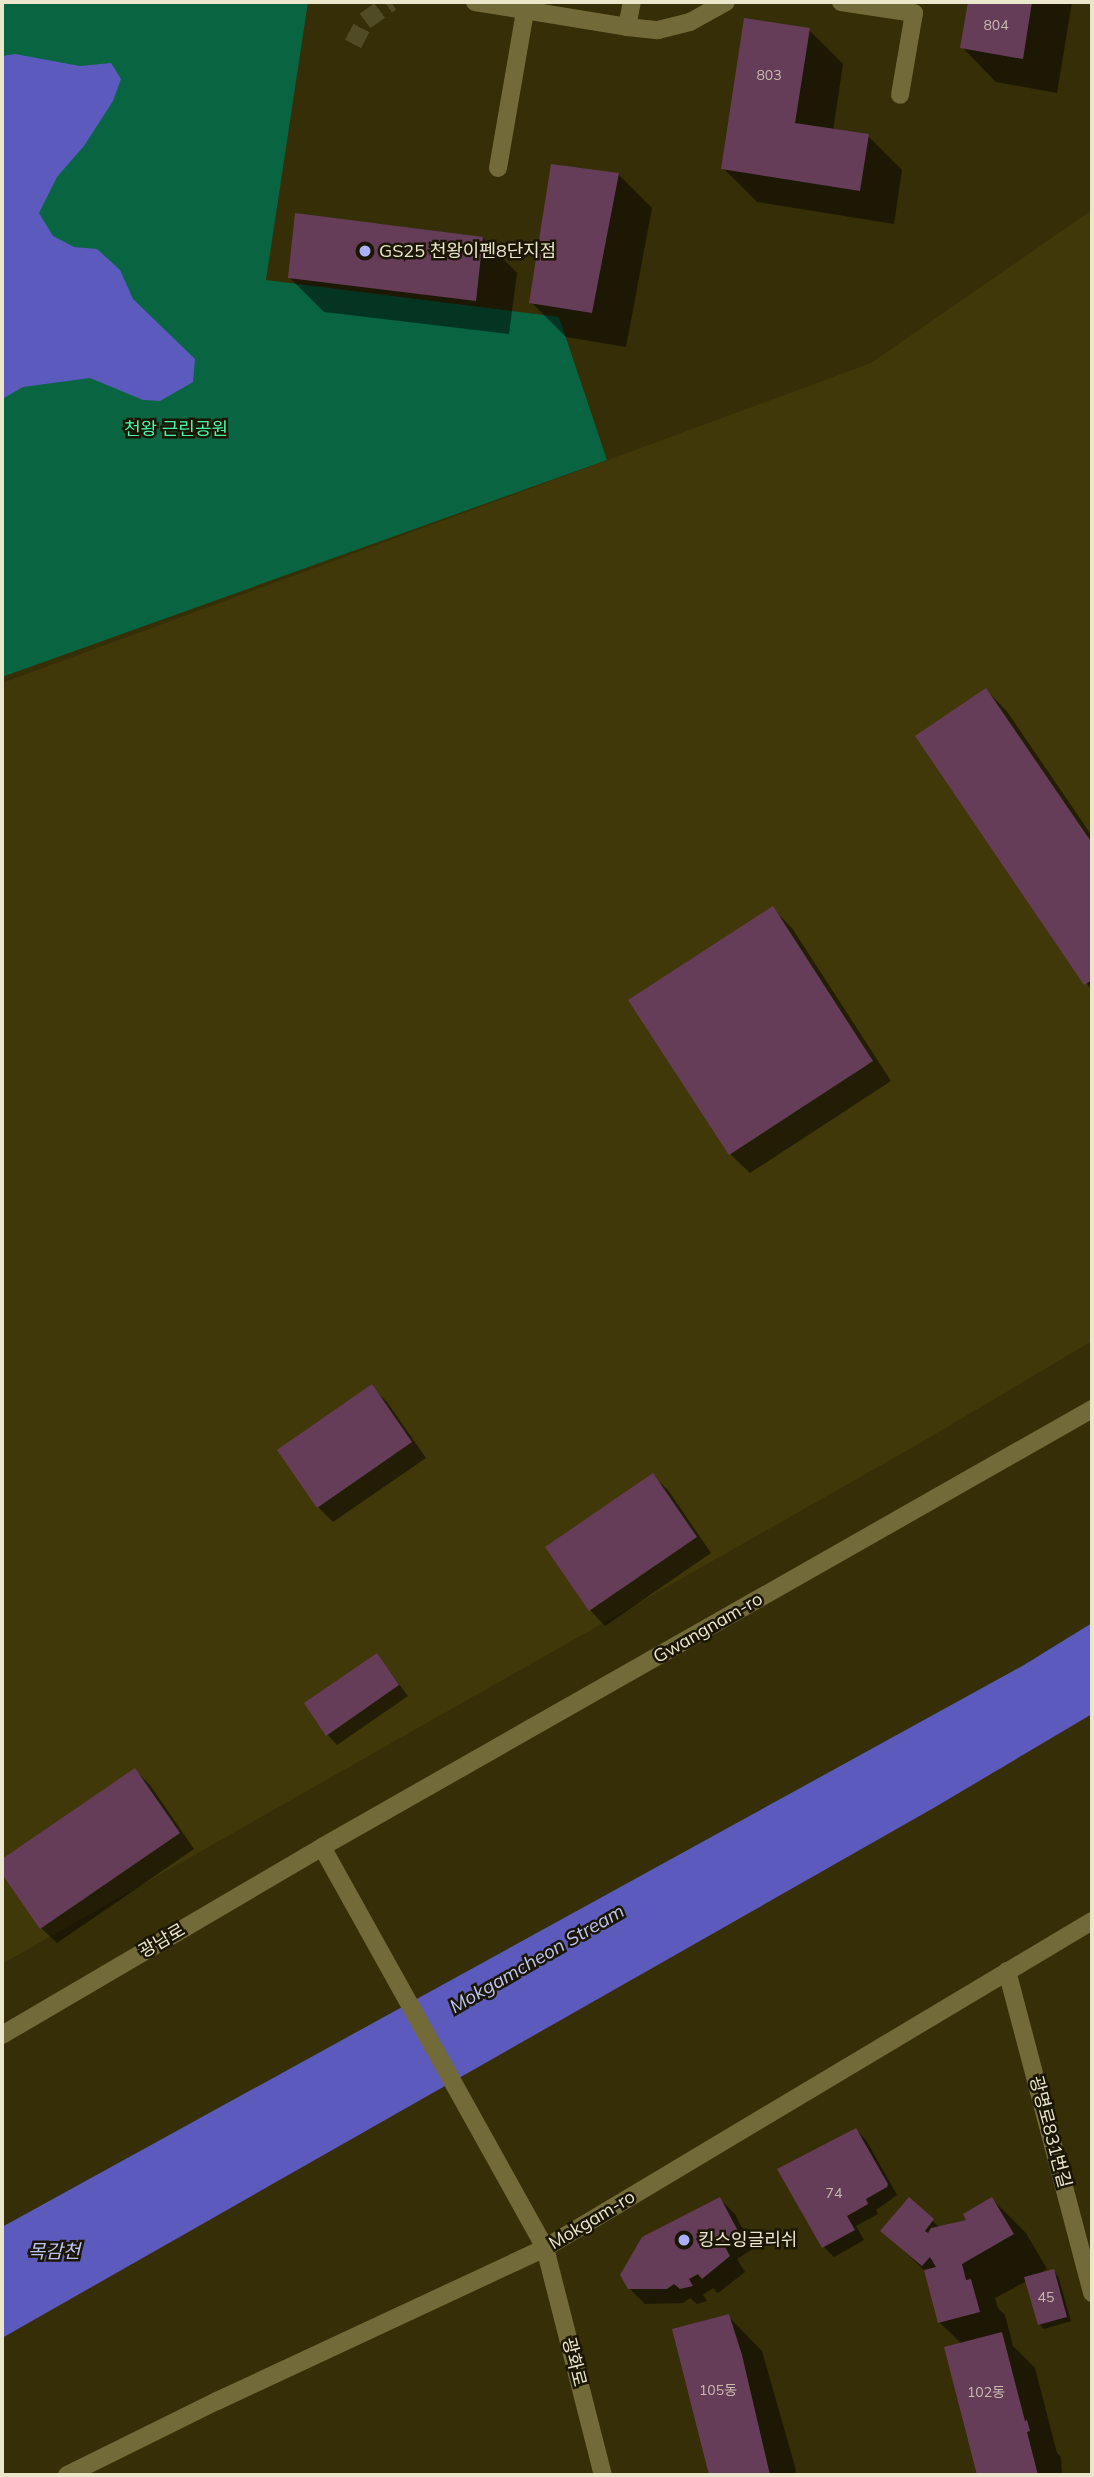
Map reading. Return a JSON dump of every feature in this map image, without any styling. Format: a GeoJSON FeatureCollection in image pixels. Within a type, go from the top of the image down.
{"type":"FeatureCollection","features":[{"type":"Feature","properties":{"kind":"street"},"geometry":{"type":"LineString","coordinates":[[475,2],[626,27],[674,28],[726,2]]}},
{"type":"Feature","properties":{"kind":"street"},"geometry":{"type":"LineString","coordinates":[[626,27],[632,2]]}},
{"type":"Feature","properties":{"kind":"street"},"geometry":{"type":"LineString","coordinates":[[841,2],[914,13],[900,95]]}},
{"type":"Feature","properties":{"kind":"street"},"geometry":{"type":"LineString","coordinates":[[498,168],[525,11]]}},
{"type":"Feature","properties":{"kind":"street","name":"Gwangnam-ro"},"geometry":{"type":"LineString","coordinates":[[322,1847],[1092,1409]]}},
{"type":"Feature","properties":{"kind":"street","name":"광남로"},"geometry":{"type":"LineString","coordinates":[[2,2035],[322,1847]]}},
{"type":"Feature","properties":{"kind":"street","name":"광화로"},"geometry":{"type":"LineString","coordinates":[[322,1847],[545,2248],[603,2475]]}},
{"type":"Feature","properties":{"kind":"street","name":"Mokgam-ro"},"geometry":{"type":"LineString","coordinates":[[67,2475],[217,2401],[545,2248],[1092,1921]]}},
{"type":"Feature","properties":{"kind":"street","name":"광명로831번길"},"geometry":{"type":"LineString","coordinates":[[1007,1971],[1092,2292]]}},
{"type":"Feature","properties":{"kind":"shaded area"},"geometry":{"type":"Polygon","coordinates":[[[1092,210],[1092,1341],[915,1446],[2,1964],[2,683],[871,363],[1092,210]]]}},
{"type":"Feature","properties":{"kind":"green space","name":"천왕 근린공원"},"geometry":{"type":"Polygon","coordinates":[[[2,2],[308,2],[266,280],[559,317],[607,460],[2,677],[2,2]]]}},
{"type":"Feature","properties":{"kind":"water"},"geometry":{"type":"Polygon","coordinates":[[[15,54],[80,66],[111,63],[121,79],[113,101],[84,146],[57,177],[39,213],[53,236],[74,247],[97,249],[120,270],[133,299],[195,359],[193,382],[160,401],[143,400],[90,378],[23,387],[2,399],[2,56],[15,54]]]}},
{"type":"Feature","properties":{"kind":"water","name":"목감천"},"geometry":{"type":"Polygon","coordinates":[[[1092,1623],[1092,1714],[937,1806],[2,2338],[2,2227],[1024,1665],[1092,1623]]]}},
{"type":"Feature","properties":{"kind":"building"},"geometry":{"type":"Polygon","coordinates":[[[968,2],[1032,2],[1023,59],[960,48],[968,2]]]}},
{"type":"Feature","properties":{"kind":"building"},"geometry":{"type":"Polygon","coordinates":[[[744,18],[810,28],[795,123],[869,134],[860,191],[721,169],[744,18]]]}},
{"type":"Feature","properties":{"kind":"building"},"geometry":{"type":"Polygon","coordinates":[[[551,164],[619,173],[592,313],[529,303],[551,164]]]}},
{"type":"Feature","properties":{"kind":"building"},"geometry":{"type":"Polygon","coordinates":[[[295,213],[483,237],[476,301],[288,278],[295,213]]]}},
{"type":"Feature","properties":{"kind":"building"},"geometry":{"type":"Polygon","coordinates":[[[986,688],[1092,843],[1092,980],[1084,985],[915,736],[986,688]]]}},
{"type":"Feature","properties":{"kind":"building"},"geometry":{"type":"Polygon","coordinates":[[[773,906],[873,1061],[729,1155],[628,1000],[773,906]]]}},
{"type":"Feature","properties":{"kind":"building"},"geometry":{"type":"Polygon","coordinates":[[[372,1384],[412,1442],[317,1508],[277,1450],[372,1384]]]}},
{"type":"Feature","properties":{"kind":"building"},"geometry":{"type":"Polygon","coordinates":[[[653,1473],[697,1537],[589,1611],[545,1547],[653,1473]]]}},
{"type":"Feature","properties":{"kind":"building"},"geometry":{"type":"Polygon","coordinates":[[[377,1653],[399,1685],[326,1736],[304,1703],[377,1653]]]}},
{"type":"Feature","properties":{"kind":"building"},"geometry":{"type":"Polygon","coordinates":[[[135,1768],[180,1833],[40,1929],[2,1874],[2,1859],[135,1768]]]}},
{"type":"Feature","properties":{"kind":"building"},"geometry":{"type":"Polygon","coordinates":[[[856,2128],[888,2184],[866,2199],[868,2204],[847,2216],[855,2230],[822,2248],[777,2169],[856,2128]]]}},
{"type":"Feature","properties":{"kind":"building","name":"킹스잉글리쉬"},"geometry":{"type":"Polygon","coordinates":[[[720,2197],[739,2233],[723,2243],[730,2256],[702,2279],[698,2274],[689,2279],[693,2286],[680,2289],[674,2284],[667,2289],[628,2289],[620,2275],[642,2237],[720,2197]]]}},
{"type":"Feature","properties":{"kind":"building"},"geometry":{"type":"Polygon","coordinates":[[[909,2197],[934,2219],[925,2231],[928,2233],[931,2228],[966,2220],[963,2214],[992,2197],[1014,2234],[962,2264],[966,2280],[971,2279],[980,2312],[938,2323],[924,2270],[936,2267],[930,2257],[922,2266],[880,2231],[909,2197]]]}},
{"type":"Feature","properties":{"kind":"building"},"geometry":{"type":"Polygon","coordinates":[[[1054,2269],[1067,2317],[1038,2325],[1024,2277],[1054,2269]]]}},
{"type":"Feature","properties":{"kind":"building"},"geometry":{"type":"Polygon","coordinates":[[[729,2314],[742,2355],[770,2475],[709,2475],[672,2329],[729,2314]]]}},
{"type":"Feature","properties":{"kind":"building"},"geometry":{"type":"Polygon","coordinates":[[[1002,2332],[1030,2431],[1027,2432],[1038,2475],[977,2475],[944,2347],[1002,2332]]]}},
{"type":"Feature","properties":{"kind":"tunnel"},"geometry":{"type":"LineString","coordinates":[[353,44],[365,21],[391,2]]}},
{"type":"Feature","properties":{"kind":"place","name":"GS25 천왕이펜8단지점"},"geometry":{"type":"Point","coordinates":[365,251]}},
{"type":"Feature","properties":{"kind":"place","name":"킹스잉글리쉬"},"geometry":{"type":"Point","coordinates":[684,2240]}},
{"type":"Feature","properties":{"kind":"water label","name":"Mokgamcheon Stream"},"geometry":{"type":"Point","coordinates":[537,1959]}}]}
